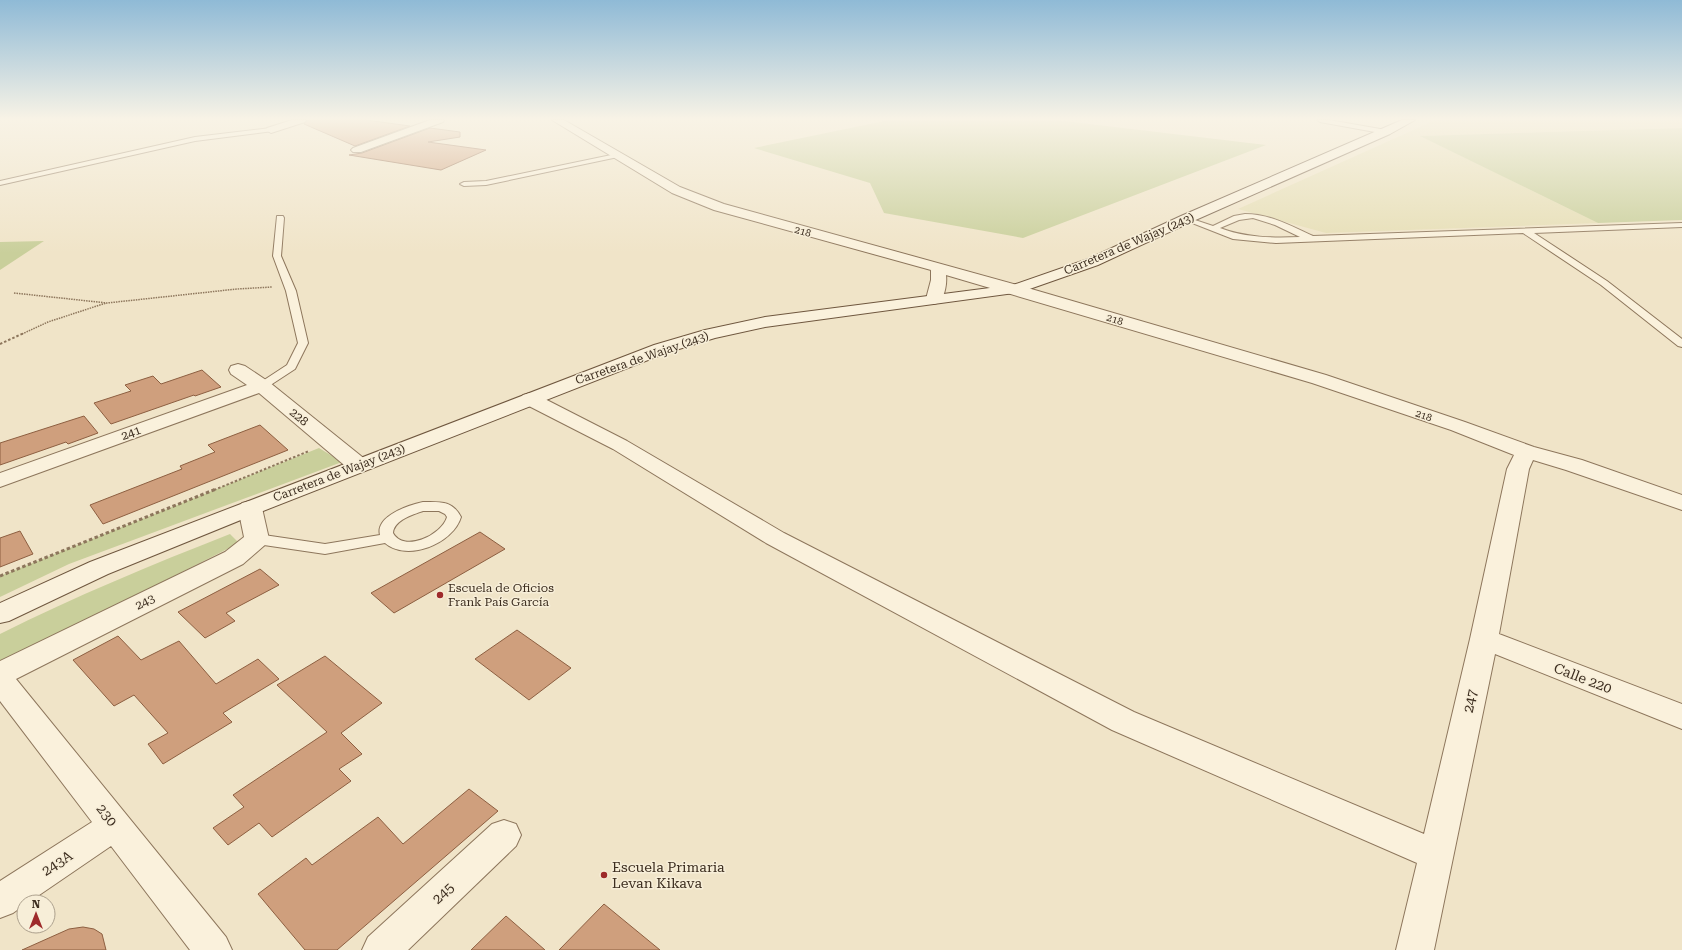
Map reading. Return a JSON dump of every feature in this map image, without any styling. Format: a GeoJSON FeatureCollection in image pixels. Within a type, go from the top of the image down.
{"type":"FeatureCollection","features":[{"type":"Feature","properties":{"kind":"street","name":"218"},"geometry":{"type":"LineString","coordinates":[[631,164],[676,190],[719,207],[1015,289],[1319,379],[1458,426],[1526,452],[1574,465],[1682,502]]}},
{"type":"Feature","properties":{"kind":"street","name":"Carretera de Wajay (243)"},"geometry":{"type":"LineString","coordinates":[[0,614],[99,568],[358,465],[660,349],[711,334],[772,320],[1015,289],[1093,262],[1186,219],[1312,164]]}},
{"type":"Feature","properties":{"kind":"street"},"geometry":{"type":"LineString","coordinates":[[934,299],[939,280],[938,268]]}},
{"type":"Feature","properties":{"kind":"street","name":"228"},"geometry":{"type":"LineString","coordinates":[[238,370],[262,386],[358,465]]}},
{"type":"Feature","properties":{"kind":"street","name":"241"},"geometry":{"type":"LineString","coordinates":[[0,480],[262,386]]}},
{"type":"Feature","properties":{"kind":"street"},"geometry":{"type":"LineString","coordinates":[[530,399],[620,445],[775,538],[1123,721],[1436,855]]}},
{"type":"Feature","properties":{"kind":"street","name":"247"},"geometry":{"type":"LineString","coordinates":[[1415,950],[1484,639],[1518,469],[1526,452]]}},
{"type":"Feature","properties":{"kind":"street"},"geometry":{"type":"LineString","coordinates":[[250,508],[257,539]]}},
{"type":"Feature","properties":{"kind":"street","name":"243"},"geometry":{"type":"LineString","coordinates":[[0,674],[234,558],[257,539]]}},
{"type":"Feature","properties":{"kind":"street","name":"Calle 220"},"geometry":{"type":"LineString","coordinates":[[1484,639],[1682,717]]}},
{"type":"Feature","properties":{"kind":"street","name":"230"},"geometry":{"type":"LineString","coordinates":[[0,680],[213,950]]}},
{"type":"Feature","properties":{"kind":"street","name":"243A"},"geometry":{"type":"LineString","coordinates":[[0,901],[115,825]]}},
{"type":"Feature","properties":{"kind":"street","name":"245"},"geometry":{"type":"LineString","coordinates":[[381,950],[504,835]]}},
{"type":"Feature","properties":{"kind":"lane"},"geometry":{"type":"LineString","coordinates":[[0,183],[83,164]]}},
{"type":"Feature","properties":{"kind":"lane"},"geometry":{"type":"LineString","coordinates":[[464,184],[493,182],[577,164]]}},
{"type":"Feature","properties":{"kind":"lane"},"geometry":{"type":"LineString","coordinates":[[1212,229],[1243,216],[1257,216],[1312,239]]}},
{"type":"Feature","properties":{"kind":"lane"},"geometry":{"type":"LineString","coordinates":[[262,386],[291,368],[303,343],[290,291],[277,256],[280,218]]}},
{"type":"Feature","properties":{"kind":"lane"},"geometry":{"type":"LineString","coordinates":[[1186,219],[1236,237],[1276,240],[1682,226]]}},
{"type":"Feature","properties":{"kind":"lane"},"geometry":{"type":"LineString","coordinates":[[1524,231],[1604,283],[1682,344]]}},
{"type":"Feature","properties":{"kind":"lane"},"geometry":{"type":"LineString","coordinates":[[257,539],[325,549],[387,538]]}},
{"type":"Feature","properties":{"kind":"path"},"geometry":{"type":"LineString","coordinates":[[0,344],[48,322],[107,303],[237,289],[288,286]]}},
{"type":"Feature","properties":{"kind":"path"},"geometry":{"type":"LineString","coordinates":[[14,293],[107,303]]}},
{"type":"Feature","properties":{"kind":"path"},"geometry":{"type":"LineString","coordinates":[[0,576],[331,443]]}},
{"type":"Feature","properties":{"kind":"shaded area"},"geometry":{"type":"Polygon","coordinates":[[[1337,164],[1479,164],[1598,223],[1326,233],[1238,209],[1337,164]]]}},
{"type":"Feature","properties":{"kind":"green space"},"geometry":{"type":"Polygon","coordinates":[[[808,164],[1215,164],[1023,238],[884,213],[870,183],[808,164]]]}},
{"type":"Feature","properties":{"kind":"green space"},"geometry":{"type":"Polygon","coordinates":[[[1478,164],[1682,164],[1682,220],[1598,223],[1478,164]]]}},
{"type":"Feature","properties":{"kind":"green space"},"geometry":{"type":"Polygon","coordinates":[[[44,241],[0,270],[0,242],[44,241]]]}},
{"type":"Feature","properties":{"kind":"green space"},"geometry":{"type":"Polygon","coordinates":[[[319,448],[342,462],[69,564],[0,597],[0,576],[319,448]]]}},
{"type":"Feature","properties":{"kind":"green space"},"geometry":{"type":"Polygon","coordinates":[[[230,534],[239,543],[0,665],[0,634],[114,581],[230,534]]]}},
{"type":"Feature","properties":{"kind":"building"},"geometry":{"type":"Polygon","coordinates":[[[406,164],[454,164],[441,170],[406,164]]]}},
{"type":"Feature","properties":{"kind":"building"},"geometry":{"type":"Polygon","coordinates":[[[202,370],[221,387],[111,424],[94,403],[131,391],[125,385],[153,376],[161,384],[202,370]]]}},
{"type":"Feature","properties":{"kind":"building"},"geometry":{"type":"Polygon","coordinates":[[[84,416],[98,433],[68,444],[66,442],[0,465],[0,443],[84,416]]]}},
{"type":"Feature","properties":{"kind":"building"},"geometry":{"type":"Polygon","coordinates":[[[260,425],[288,450],[103,524],[90,505],[182,469],[180,466],[215,452],[208,445],[260,425]]]}},
{"type":"Feature","properties":{"kind":"building"},"geometry":{"type":"Polygon","coordinates":[[[20,531],[33,554],[0,567],[0,538],[20,531]]]}},
{"type":"Feature","properties":{"kind":"building"},"geometry":{"type":"Polygon","coordinates":[[[480,532],[505,549],[394,613],[371,593],[480,532]]]}},
{"type":"Feature","properties":{"kind":"building"},"geometry":{"type":"Polygon","coordinates":[[[260,569],[279,585],[226,613],[235,621],[205,638],[178,612],[260,569]]]}},
{"type":"Feature","properties":{"kind":"building"},"geometry":{"type":"Polygon","coordinates":[[[517,630],[571,668],[529,700],[475,659],[517,630]]]}},
{"type":"Feature","properties":{"kind":"building"},"geometry":{"type":"Polygon","coordinates":[[[118,636],[141,660],[179,641],[216,684],[258,659],[279,679],[223,713],[232,722],[163,764],[148,744],[168,733],[134,695],[114,706],[73,660],[118,636]]]}},
{"type":"Feature","properties":{"kind":"building"},"geometry":{"type":"Polygon","coordinates":[[[325,656],[382,703],[341,733],[362,754],[339,769],[351,781],[272,837],[259,823],[228,845],[213,828],[244,807],[233,795],[327,732],[277,685],[325,656]]]}},
{"type":"Feature","properties":{"kind":"building"},"geometry":{"type":"Polygon","coordinates":[[[469,789],[498,811],[337,950],[305,950],[258,894],[306,858],[312,865],[378,817],[403,844],[469,789]]]}},
{"type":"Feature","properties":{"kind":"building"},"geometry":{"type":"Polygon","coordinates":[[[604,904],[660,950],[559,950],[604,904]]]}},
{"type":"Feature","properties":{"kind":"building"},"geometry":{"type":"Polygon","coordinates":[[[506,916],[545,950],[471,950],[506,916]]]}},
{"type":"Feature","properties":{"kind":"building"},"geometry":{"type":"Polygon","coordinates":[[[83,927],[94,929],[102,934],[106,950],[22,950],[69,929],[83,927]]]}},
{"type":"Feature","properties":{"kind":"place","name":"Escuela de Oficios Frank País García"},"geometry":{"type":"Point","coordinates":[440,595]}},
{"type":"Feature","properties":{"kind":"place","name":"Escuela Primaria Levan Kikava"},"geometry":{"type":"Point","coordinates":[604,875]}}]}
